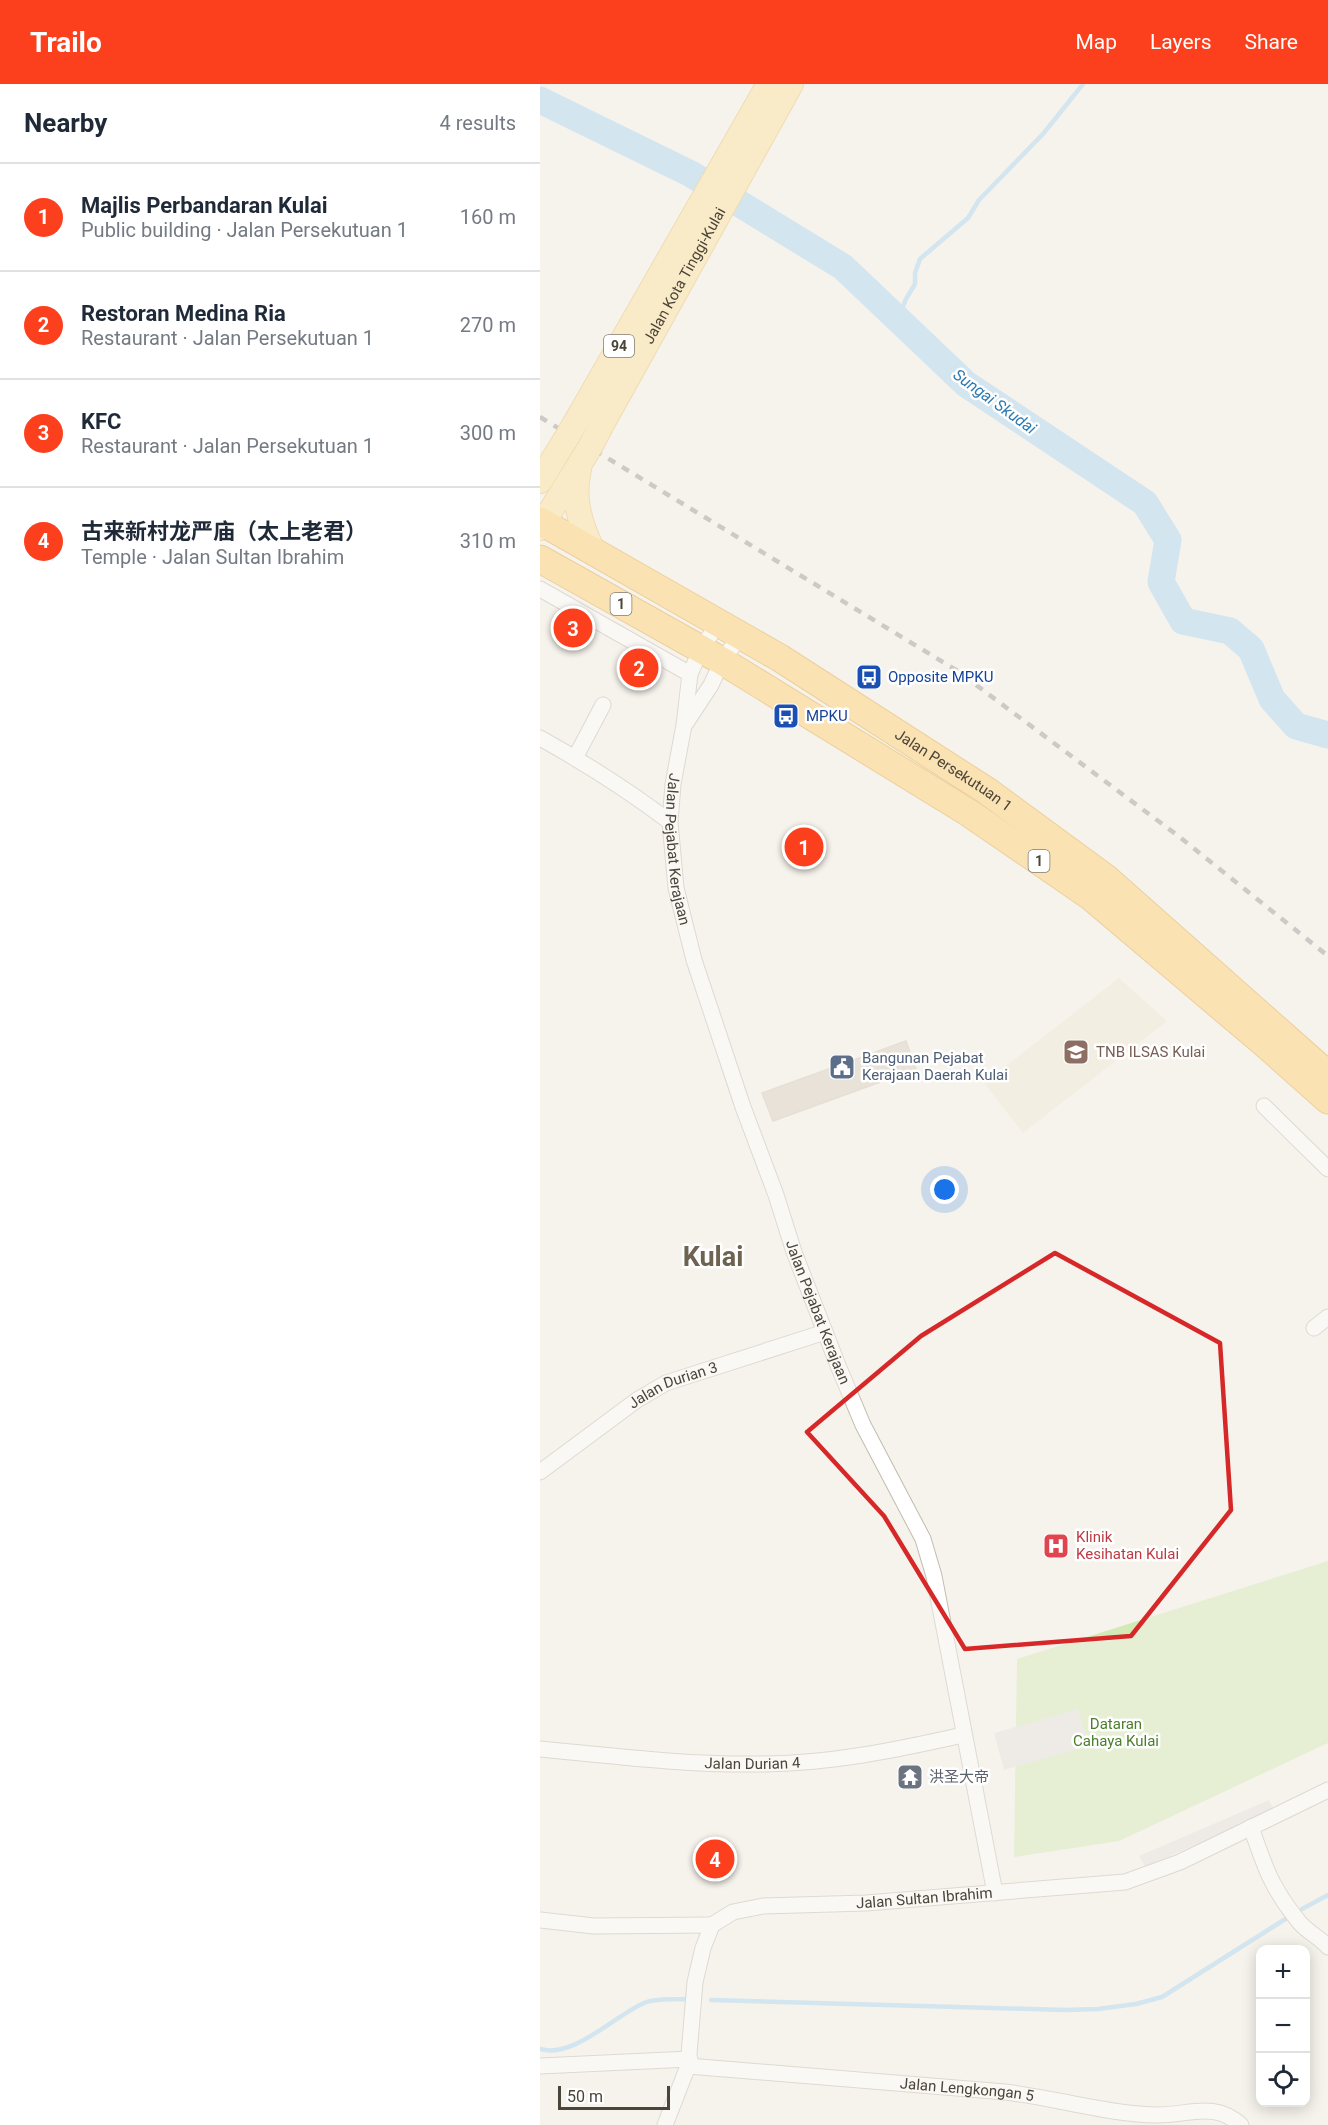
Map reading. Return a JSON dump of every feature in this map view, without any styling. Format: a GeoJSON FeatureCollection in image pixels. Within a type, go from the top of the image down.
{"type":"FeatureCollection","features":[{"type":"Feature","properties":{"kind":"highway","name":"Jalan Persekutuan 1"},"geometry":{"type":"LineString","coordinates":[[541,524],[730,628],[987,791],[1107,879],[1328,1075]]}},
{"type":"Feature","properties":{"kind":"highway","name":"Jalan Persekutuan 1"},"geometry":{"type":"LineString","coordinates":[[540,559],[711,665],[969,813],[1090,896],[1266,1044],[1328,1100]]}},
{"type":"Feature","properties":{"kind":"main road","name":"Jalan Kota Tinggi-Kulai"},"geometry":{"type":"LineString","coordinates":[[753,134],[769,84]]}},
{"type":"Feature","properties":{"kind":"main road","name":"Jalan Kota Tinggi-Kulai"},"geometry":{"type":"LineString","coordinates":[[542,477],[694,237],[753,134],[791,84]]}},
{"type":"Feature","properties":{"kind":"main road","name":"Jalan Kota Tinggi-Kulai"},"geometry":{"type":"LineString","coordinates":[[541,524],[602,426],[694,237]]}},
{"type":"Feature","properties":{"kind":"main road"},"geometry":{"type":"LineString","coordinates":[[584,456],[575,493],[583,531],[593,551]]}},
{"type":"Feature","properties":{"kind":"street"},"geometry":{"type":"LineString","coordinates":[[540,589],[690,674]]}},
{"type":"Feature","properties":{"kind":"street"},"geometry":{"type":"LineString","coordinates":[[711,665],[730,628]]}},
{"type":"Feature","properties":{"kind":"street"},"geometry":{"type":"LineString","coordinates":[[711,665],[730,628]]}},
{"type":"Feature","properties":{"kind":"street","name":"Jalan Pejabat Kerajaan"},"geometry":{"type":"LineString","coordinates":[[711,665],[690,674],[684,725],[673,784],[670,822],[676,888],[694,960],[743,1107],[776,1195],[791,1245],[863,1425],[923,1539],[934,1576],[995,1893]]}},
{"type":"Feature","properties":{"kind":"street","name":"Jalan Pejabat Kerajaan"},"geometry":{"type":"LineString","coordinates":[[684,725],[711,665]]}},
{"type":"Feature","properties":{"kind":"street"},"geometry":{"type":"LineString","coordinates":[[575,758],[603,705]]}},
{"type":"Feature","properties":{"kind":"street"},"geometry":{"type":"LineString","coordinates":[[540,738],[575,758],[670,822]]}},
{"type":"Feature","properties":{"kind":"street"},"geometry":{"type":"LineString","coordinates":[[1264,1106],[1328,1169]]}},
{"type":"Feature","properties":{"kind":"street"},"geometry":{"type":"LineString","coordinates":[[1314,1328],[1328,1317]]}},
{"type":"Feature","properties":{"kind":"street","name":"Jalan Durian 3"},"geometry":{"type":"LineString","coordinates":[[540,1472],[638,1400],[666,1383],[825,1332]]}},
{"type":"Feature","properties":{"kind":"street","name":"Jalan Durian 4"},"geometry":{"type":"LineString","coordinates":[[540,1749],[640,1758],[761,1764],[832,1760],[963,1735]]}},
{"type":"Feature","properties":{"kind":"street","name":"Jalan Sultan Ibrahim"},"geometry":{"type":"LineString","coordinates":[[712,1925],[733,1912],[763,1906],[866,1903],[1125,1882],[1180,1862],[1328,1790]]}},
{"type":"Feature","properties":{"kind":"street"},"geometry":{"type":"LineString","coordinates":[[1251,1827],[1272,1884],[1285,1905],[1309,1931],[1317,1935],[1328,1947]]}},
{"type":"Feature","properties":{"kind":"street"},"geometry":{"type":"LineString","coordinates":[[540,1920],[594,1926],[712,1925],[703,1948],[695,1982],[689,2062],[665,2125]]}},
{"type":"Feature","properties":{"kind":"street","name":"Jalan Lengkongan 5"},"geometry":{"type":"LineString","coordinates":[[540,2066],[689,2062],[1005,2092],[1037,2096],[1119,2113],[1159,2115],[1207,2110],[1224,2113],[1241,2125]]}},
{"type":"Feature","properties":{"kind":"highlighted area"},"geometry":{"type":"Polygon","coordinates":[[[1055,1253],[1220,1343],[1231,1510],[1131,1636],[965,1649],[884,1516],[807,1432],[921,1336],[1055,1253]]]}},
{"type":"Feature","properties":{"kind":"shaded area","name":"TNB ILSAS Kulai"},"geometry":{"type":"Polygon","coordinates":[[[1119,978],[1167,1021],[1023,1133],[984,1083],[1119,978]]]}},
{"type":"Feature","properties":{"kind":"shaded area"},"geometry":{"type":"Polygon","coordinates":[[[1078,1709],[1089,1746],[1004,1770],[994,1733],[1078,1709]]]}},
{"type":"Feature","properties":{"kind":"shaded area"},"geometry":{"type":"Polygon","coordinates":[[[1269,1800],[1274,1810],[1145,1867],[1139,1856],[1269,1800]]]}},
{"type":"Feature","properties":{"kind":"green space","name":"Dataran Cahaya Kulai"},"geometry":{"type":"Polygon","coordinates":[[[1328,1561],[1328,1743],[1119,1841],[1014,1857],[1017,1659],[1328,1561]]]}},
{"type":"Feature","properties":{"kind":"building"},"geometry":{"type":"Polygon","coordinates":[[[906,1041],[916,1069],[773,1121],[762,1093],[906,1041]]]}},
{"type":"Feature","properties":{"kind":"waterway"},"geometry":{"type":"LineString","coordinates":[[898,319],[915,284],[915,273],[920,259],[968,218],[979,200],[1043,134],[1083,84]]}},
{"type":"Feature","properties":{"kind":"waterway","name":"Sungai Skudai"},"geometry":{"type":"LineString","coordinates":[[540,100],[691,174],[843,267],[966,384],[1145,503],[1168,540],[1161,582],[1183,621],[1230,631],[1251,649],[1272,699],[1296,726],[1328,735]]}},
{"type":"Feature","properties":{"kind":"waterway"},"geometry":{"type":"LineString","coordinates":[[1302,1909],[1328,1895]]}},
{"type":"Feature","properties":{"kind":"waterway"},"geometry":{"type":"LineString","coordinates":[[711,2000],[1065,2010],[1136,2004],[1162,1997],[1287,1918]]}},
{"type":"Feature","properties":{"kind":"waterway"},"geometry":{"type":"LineString","coordinates":[[540,2049],[566,2048],[593,2035],[632,2009],[649,2001],[685,1999]]}},
{"type":"Feature","properties":{"kind":"railway"},"geometry":{"type":"LineString","coordinates":[[540,417],[956,670],[1177,835],[1328,956]]}},
{"type":"Feature","properties":{"kind":"place","name":"KFC"},"geometry":{"type":"Point","coordinates":[573,628]}},
{"type":"Feature","properties":{"kind":"place","name":"Restoran Medina Ria"},"geometry":{"type":"Point","coordinates":[639,668]}},
{"type":"Feature","properties":{"kind":"place","name":"Opposite MPKU"},"geometry":{"type":"Point","coordinates":[869,677]}},
{"type":"Feature","properties":{"kind":"place","name":"MPKU"},"geometry":{"type":"Point","coordinates":[786,716]}},
{"type":"Feature","properties":{"kind":"place","name":"Majlis Perbandaran Kulai"},"geometry":{"type":"Point","coordinates":[804,847]}},
{"type":"Feature","properties":{"kind":"place","name":"TNB ILSAS Kulai"},"geometry":{"type":"Point","coordinates":[1076,1052]}},
{"type":"Feature","properties":{"kind":"place","name":"Bangunan Pejabat Kerajaan Daerah Kulai"},"geometry":{"type":"Point","coordinates":[842,1067]}},
{"type":"Feature","properties":{"kind":"place","name":"Klinik Kesihatan Kulai"},"geometry":{"type":"Point","coordinates":[1056,1546]}},
{"type":"Feature","properties":{"kind":"place","name":"洪圣大帝"},"geometry":{"type":"Point","coordinates":[910,1777]}},
{"type":"Feature","properties":{"kind":"place","name":"古来新村龙严庙（太上老君）"},"geometry":{"type":"Point","coordinates":[715,1859]}},
{"type":"Feature","properties":{"kind":"district","name":"Kulai"},"geometry":{"type":"Point","coordinates":[713,1257]}}]}
